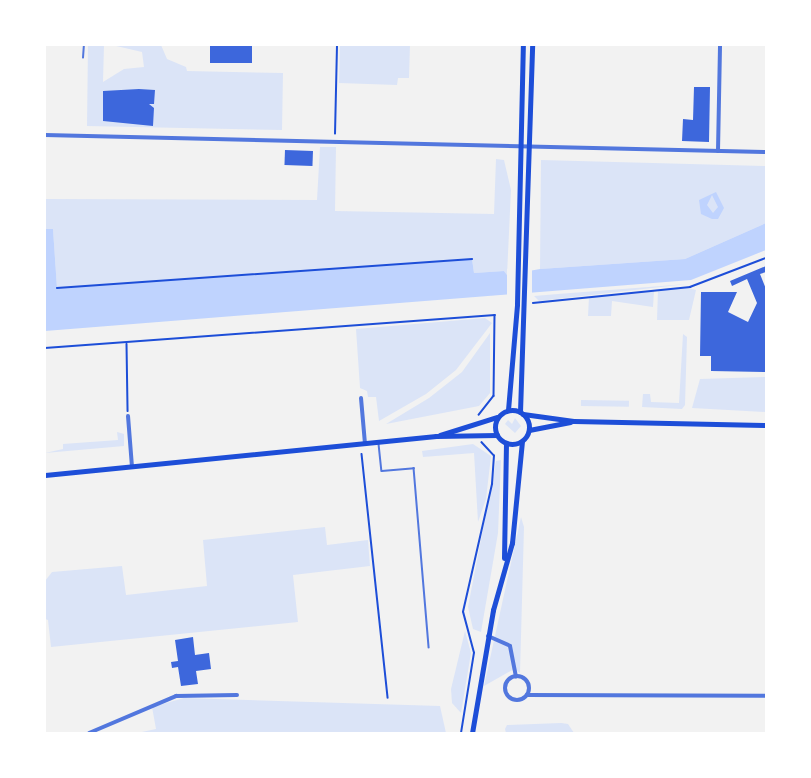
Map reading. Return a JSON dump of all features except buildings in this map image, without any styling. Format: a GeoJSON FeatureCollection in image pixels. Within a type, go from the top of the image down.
{"type":"FeatureCollection","features":[{"type":"Feature","properties":{"kind":"main road"},"geometry":{"type":"LineString","coordinates":[[508,410],[517,298],[523,45]]}},
{"type":"Feature","properties":{"kind":"main road"},"geometry":{"type":"LineString","coordinates":[[529,430],[522,413],[532,45]]}},
{"type":"Feature","properties":{"kind":"main road"},"geometry":{"type":"LineString","coordinates":[[436,436],[498,416],[508,410],[574,421],[766,425]]}},
{"type":"Feature","properties":{"kind":"main road"},"geometry":{"type":"LineString","coordinates":[[497,435],[498,416]]}},
{"type":"Feature","properties":{"kind":"main road"},"geometry":{"type":"LineString","coordinates":[[472,732],[488,636],[520,494],[522,441],[529,430],[574,421]]}},
{"type":"Feature","properties":{"kind":"main road"},"geometry":{"type":"LineString","coordinates":[[45,475],[436,436],[497,435],[506,443],[522,441]]}},
{"type":"Feature","properties":{"kind":"main road"},"geometry":{"type":"LineString","coordinates":[[503,569],[506,443]]}},
{"type":"Feature","properties":{"kind":"street"},"geometry":{"type":"LineString","coordinates":[[718,151],[720,45]]}},
{"type":"Feature","properties":{"kind":"street"},"geometry":{"type":"LineString","coordinates":[[45,135],[766,152]]}},
{"type":"Feature","properties":{"kind":"street"},"geometry":{"type":"LineString","coordinates":[[361,398],[365,444]]}},
{"type":"Feature","properties":{"kind":"street"},"geometry":{"type":"LineString","coordinates":[[128,416],[132,467]]}},
{"type":"Feature","properties":{"kind":"street"},"geometry":{"type":"LineString","coordinates":[[488,636],[510,645],[516,676],[528,684],[527,695]]}},
{"type":"Feature","properties":{"kind":"street"},"geometry":{"type":"LineString","coordinates":[[516,676],[505,686],[507,696],[518,701],[527,695],[766,696]]}},
{"type":"Feature","properties":{"kind":"street"},"geometry":{"type":"LineString","coordinates":[[89,733],[167,698],[237,695]]}},
{"type":"Feature","properties":{"kind":"lane"},"geometry":{"type":"LineString","coordinates":[[83,58],[84,45]]}},
{"type":"Feature","properties":{"kind":"lane"},"geometry":{"type":"LineString","coordinates":[[379,443],[382,471],[414,468],[429,647]]}},
{"type":"Feature","properties":{"kind":"path"},"geometry":{"type":"LineString","coordinates":[[335,141],[337,45]]}},
{"type":"Feature","properties":{"kind":"path"},"geometry":{"type":"LineString","coordinates":[[533,303],[690,287],[766,258]]}},
{"type":"Feature","properties":{"kind":"path"},"geometry":{"type":"LineString","coordinates":[[57,288],[472,259]]}},
{"type":"Feature","properties":{"kind":"path"},"geometry":{"type":"LineString","coordinates":[[45,348],[495,315],[494,396]]}},
{"type":"Feature","properties":{"kind":"path"},"geometry":{"type":"LineString","coordinates":[[127,343],[128,416]]}},
{"type":"Feature","properties":{"kind":"path"},"geometry":{"type":"LineString","coordinates":[[362,453],[388,698]]}},
{"type":"Feature","properties":{"kind":"path"},"geometry":{"type":"LineString","coordinates":[[461,733],[474,653],[463,612],[492,484],[494,456]]}},
{"type":"Feature","properties":{"kind":"shaded area"},"geometry":{"type":"Polygon","coordinates":[[[88,45],[104,45],[103,82],[124,69],[144,67],[142,52],[112,45],[161,45],[167,59],[186,67],[187,71],[283,73],[282,130],[87,126],[88,45]]]}},
{"type":"Feature","properties":{"kind":"shaded area"},"geometry":{"type":"Polygon","coordinates":[[[340,45],[410,45],[409,78],[398,78],[397,85],[339,83],[340,45]]]}},
{"type":"Feature","properties":{"kind":"shaded area"},"geometry":{"type":"Polygon","coordinates":[[[320,147],[336,147],[335,211],[494,214],[496,159],[504,160],[511,190],[507,275],[504,271],[474,273],[472,259],[57,288],[53,229],[45,229],[45,199],[317,200],[320,147]]]}},
{"type":"Feature","properties":{"kind":"shaded area"},"geometry":{"type":"Polygon","coordinates":[[[541,160],[766,166],[766,223],[685,259],[540,269],[541,160]]]}},
{"type":"Feature","properties":{"kind":"shaded area"},"geometry":{"type":"Polygon","coordinates":[[[687,284],[539,301],[534,296],[558,294],[687,284]]]}},
{"type":"Feature","properties":{"kind":"shaded area"},"geometry":{"type":"Polygon","coordinates":[[[688,288],[696,290],[689,320],[657,320],[658,290],[688,288]]]}},
{"type":"Feature","properties":{"kind":"shaded area"},"geometry":{"type":"Polygon","coordinates":[[[654,291],[653,307],[612,301],[611,316],[588,316],[589,297],[654,291]]]}},
{"type":"Feature","properties":{"kind":"shaded area"},"geometry":{"type":"Polygon","coordinates":[[[485,318],[492,323],[456,370],[426,394],[379,421],[376,397],[368,397],[367,391],[360,388],[356,329],[485,318]]]}},
{"type":"Feature","properties":{"kind":"shaded area"},"geometry":{"type":"Polygon","coordinates":[[[490,333],[490,393],[479,406],[386,424],[429,398],[462,372],[490,333]]]}},
{"type":"Feature","properties":{"kind":"shaded area"},"geometry":{"type":"Polygon","coordinates":[[[683,334],[687,337],[685,405],[682,409],[642,407],[643,394],[650,394],[651,402],[679,403],[683,334]]]}},
{"type":"Feature","properties":{"kind":"shaded area"},"geometry":{"type":"Polygon","coordinates":[[[766,377],[765,412],[692,408],[700,379],[766,377]]]}},
{"type":"Feature","properties":{"kind":"shaded area"},"geometry":{"type":"Polygon","coordinates":[[[581,400],[629,401],[629,407],[581,406],[581,400]]]}},
{"type":"Feature","properties":{"kind":"shaded area"},"geometry":{"type":"Polygon","coordinates":[[[515,418],[521,426],[515,433],[505,424],[508,420],[512,424],[515,418]]]}},
{"type":"Feature","properties":{"kind":"shaded area"},"geometry":{"type":"Polygon","coordinates":[[[117,432],[124,434],[124,446],[45,453],[63,449],[63,444],[118,440],[117,432]]]}},
{"type":"Feature","properties":{"kind":"shaded area"},"geometry":{"type":"Polygon","coordinates":[[[473,444],[491,456],[486,499],[478,522],[474,453],[423,457],[422,451],[473,444]]]}},
{"type":"Feature","properties":{"kind":"shaded area"},"geometry":{"type":"Polygon","coordinates":[[[501,460],[498,533],[481,632],[473,629],[468,607],[496,461],[501,460]]]}},
{"type":"Feature","properties":{"kind":"shaded area"},"geometry":{"type":"Polygon","coordinates":[[[521,517],[524,527],[520,673],[514,669],[484,686],[521,517]]]}},
{"type":"Feature","properties":{"kind":"shaded area"},"geometry":{"type":"Polygon","coordinates":[[[325,527],[327,545],[368,540],[370,566],[293,575],[298,622],[51,647],[48,620],[45,619],[45,581],[52,572],[122,566],[126,595],[207,586],[203,540],[325,527]]]}},
{"type":"Feature","properties":{"kind":"shaded area"},"geometry":{"type":"Polygon","coordinates":[[[465,631],[471,653],[461,713],[452,703],[451,689],[465,631]]]}},
{"type":"Feature","properties":{"kind":"shaded area"},"geometry":{"type":"Polygon","coordinates":[[[184,698],[440,706],[446,733],[137,733],[156,729],[152,707],[184,698]]]}},
{"type":"Feature","properties":{"kind":"shaded area"},"geometry":{"type":"Polygon","coordinates":[[[568,724],[574,733],[506,733],[505,729],[507,725],[568,724]]]}},
{"type":"Feature","properties":{"kind":"water"},"geometry":{"type":"Polygon","coordinates":[[[716,192],[724,208],[718,219],[701,214],[699,200],[716,192]],[[712,195],[707,205],[713,213],[718,207],[712,195]]]}},
{"type":"Feature","properties":{"kind":"water"},"geometry":{"type":"Polygon","coordinates":[[[766,223],[766,250],[691,280],[45,331],[45,229],[53,229],[57,288],[472,259],[474,273],[504,271],[507,275],[540,269],[685,259],[766,223]]]}},
{"type":"Feature","properties":{"kind":"pier"},"geometry":{"type":"Polygon","coordinates":[[[507,269],[532,269],[532,297],[507,297],[507,269]]]}}]}
